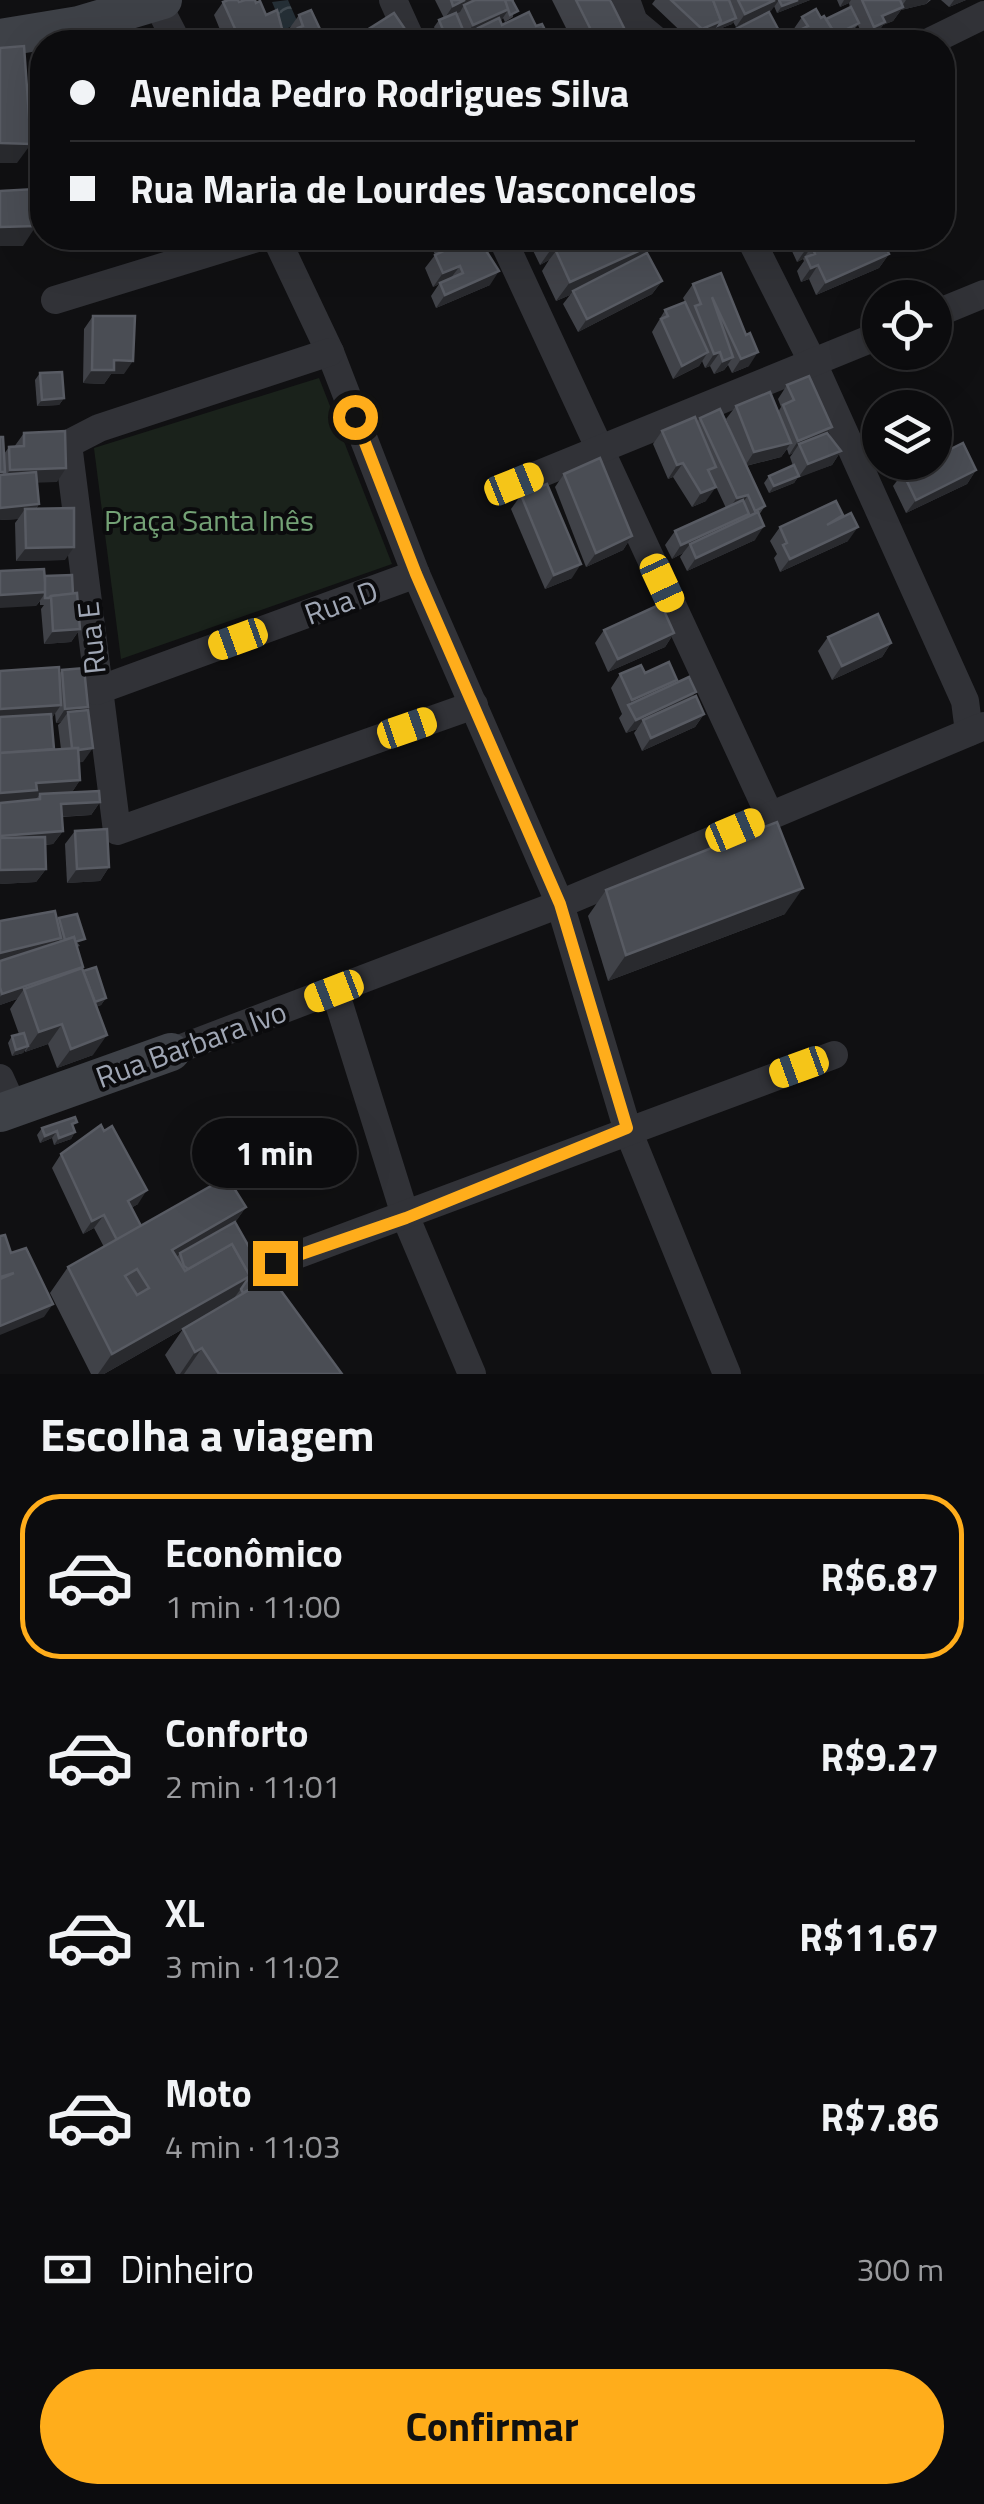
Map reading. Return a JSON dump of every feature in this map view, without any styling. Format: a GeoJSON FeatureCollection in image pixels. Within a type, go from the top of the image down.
{"type":"FeatureCollection","features":[{"type":"Feature","properties":{"kind":"street"},"geometry":{"type":"LineString","coordinates":[[393,0],[407,30]]}},
{"type":"Feature","properties":{"kind":"street"},"geometry":{"type":"LineString","coordinates":[[49,30],[160,1],[172,30]]}},
{"type":"Feature","properties":{"kind":"street"},"geometry":{"type":"LineString","coordinates":[[634,4],[634,22],[644,30]]}},
{"type":"Feature","properties":{"kind":"street"},"geometry":{"type":"LineString","coordinates":[[953,30],[984,15]]}},
{"type":"Feature","properties":{"kind":"street"},"geometry":{"type":"LineString","coordinates":[[0,38],[30,33]]}},
{"type":"Feature","properties":{"kind":"street"},"geometry":{"type":"LineString","coordinates":[[55,300],[218,250]]}},
{"type":"Feature","properties":{"kind":"street"},"geometry":{"type":"LineString","coordinates":[[282,250],[330,352],[416,574],[560,904],[627,1128],[727,1374]]}},
{"type":"Feature","properties":{"kind":"street"},"geometry":{"type":"LineString","coordinates":[[507,250],[770,816]]}},
{"type":"Feature","properties":{"kind":"street"},"geometry":{"type":"LineString","coordinates":[[756,250],[812,362],[976,729]]}},
{"type":"Feature","properties":{"kind":"street"},"geometry":{"type":"LineString","coordinates":[[514,484],[862,343]]}},
{"type":"Feature","properties":{"kind":"street","name":"Rua E"},"geometry":{"type":"LineString","coordinates":[[330,352],[99,428],[68,444],[96,691],[117,831],[474,704]]}},
{"type":"Feature","properties":{"kind":"street","name":"Rua D"},"geometry":{"type":"LineString","coordinates":[[96,691],[416,574]]}},
{"type":"Feature","properties":{"kind":"street","name":"Rua Barbara Ivo"},"geometry":{"type":"LineString","coordinates":[[5,1100],[172,1052],[334,991],[560,904],[976,729]]}},
{"type":"Feature","properties":{"kind":"street"},"geometry":{"type":"LineString","coordinates":[[334,991],[406,1218],[472,1374]]}},
{"type":"Feature","properties":{"kind":"street"},"geometry":{"type":"LineString","coordinates":[[275,1263],[406,1218],[627,1128],[834,1055]]}},
{"type":"Feature","properties":{"kind":"green space","name":"Praça Santa Inês"},"geometry":{"type":"Polygon","coordinates":[[[319,378],[392,564],[121,659],[94,448],[319,378]]]}},
{"type":"Feature","properties":{"kind":"water"},"geometry":{"type":"Polygon","coordinates":[[[288,0],[298,23],[284,30],[272,2],[288,0]]]}},
{"type":"Feature","properties":{"kind":"building"},"geometry":{"type":"Polygon","coordinates":[[[475,0],[505,0],[509,9],[473,25],[464,5],[475,0]]]}},
{"type":"Feature","properties":{"kind":"building"},"geometry":{"type":"Polygon","coordinates":[[[505,0],[512,0],[518,11],[510,15],[505,0]]]}},
{"type":"Feature","properties":{"kind":"building"},"geometry":{"type":"Polygon","coordinates":[[[576,0],[610,0],[625,30],[591,30],[576,0]]]}},
{"type":"Feature","properties":{"kind":"building"},"geometry":{"type":"Polygon","coordinates":[[[671,0],[713,0],[721,21],[702,29],[671,0]]]}},
{"type":"Feature","properties":{"kind":"building"},"geometry":{"type":"Polygon","coordinates":[[[713,0],[729,0],[736,18],[719,25],[713,0]]]}},
{"type":"Feature","properties":{"kind":"building"},"geometry":{"type":"Polygon","coordinates":[[[738,0],[775,0],[745,14],[738,0]]]}},
{"type":"Feature","properties":{"kind":"building"},"geometry":{"type":"Polygon","coordinates":[[[862,0],[900,0],[903,7],[882,16],[885,22],[874,27],[862,0]]]}},
{"type":"Feature","properties":{"kind":"building"},"geometry":{"type":"Polygon","coordinates":[[[260,1],[266,15],[277,10],[282,30],[236,30],[223,2],[260,1]]]}},
{"type":"Feature","properties":{"kind":"building"},"geometry":{"type":"Polygon","coordinates":[[[851,7],[859,23],[848,30],[831,30],[826,19],[851,7]]]}},
{"type":"Feature","properties":{"kind":"building"},"geometry":{"type":"Polygon","coordinates":[[[816,9],[832,29],[800,30],[808,26],[802,17],[816,9]]]}},
{"type":"Feature","properties":{"kind":"building"},"geometry":{"type":"Polygon","coordinates":[[[311,10],[320,30],[299,30],[303,26],[299,15],[311,10]]]}},
{"type":"Feature","properties":{"kind":"building"},"geometry":{"type":"Polygon","coordinates":[[[529,12],[536,26],[542,24],[545,30],[478,28],[499,18],[502,25],[529,12]]]}},
{"type":"Feature","properties":{"kind":"building"},"geometry":{"type":"Polygon","coordinates":[[[769,12],[779,30],[734,30],[769,12]]]}},
{"type":"Feature","properties":{"kind":"building"},"geometry":{"type":"Polygon","coordinates":[[[394,13],[406,30],[367,30],[394,13]]]}},
{"type":"Feature","properties":{"kind":"building"},"geometry":{"type":"Polygon","coordinates":[[[456,13],[463,30],[443,30],[439,20],[456,13]]]}},
{"type":"Feature","properties":{"kind":"building"},"geometry":{"type":"Polygon","coordinates":[[[24,46],[30,144],[0,143],[0,48],[24,46]]]}},
{"type":"Feature","properties":{"kind":"building"},"geometry":{"type":"Polygon","coordinates":[[[30,189],[30,226],[0,227],[0,191],[30,189]]]}},
{"type":"Feature","properties":{"kind":"building"},"geometry":{"type":"Polygon","coordinates":[[[446,250],[486,250],[499,271],[445,295],[440,283],[463,273],[460,266],[443,273],[435,255],[446,250]]]}},
{"type":"Feature","properties":{"kind":"building"},"geometry":{"type":"Polygon","coordinates":[[[558,250],[641,250],[570,282],[558,250]]]}},
{"type":"Feature","properties":{"kind":"building"},"geometry":{"type":"Polygon","coordinates":[[[814,250],[887,250],[889,254],[826,282],[818,265],[811,268],[806,257],[815,254],[814,250]]]}},
{"type":"Feature","properties":{"kind":"building"},"geometry":{"type":"Polygon","coordinates":[[[647,253],[662,281],[587,319],[573,291],[647,253]]]}},
{"type":"Feature","properties":{"kind":"building"},"geometry":{"type":"Polygon","coordinates":[[[721,273],[746,335],[750,333],[758,352],[741,359],[712,297],[733,357],[723,361],[720,352],[714,354],[695,306],[701,304],[693,284],[721,273]]]}},
{"type":"Feature","properties":{"kind":"building"},"geometry":{"type":"Polygon","coordinates":[[[685,302],[708,352],[682,366],[661,319],[668,316],[665,310],[685,302]]]}},
{"type":"Feature","properties":{"kind":"building"},"geometry":{"type":"Polygon","coordinates":[[[93,316],[135,316],[133,361],[114,360],[114,370],[92,370],[93,316]]]}},
{"type":"Feature","properties":{"kind":"building"},"geometry":{"type":"Polygon","coordinates":[[[62,372],[64,398],[42,400],[40,373],[62,372]]]}},
{"type":"Feature","properties":{"kind":"building"},"geometry":{"type":"Polygon","coordinates":[[[809,376],[832,427],[798,441],[783,405],[794,400],[787,385],[809,376]]]}},
{"type":"Feature","properties":{"kind":"building"},"geometry":{"type":"Polygon","coordinates":[[[770,392],[791,443],[754,452],[736,406],[770,392]]]}},
{"type":"Feature","properties":{"kind":"building"},"geometry":{"type":"Polygon","coordinates":[[[720,409],[765,506],[755,511],[748,495],[737,498],[700,418],[720,409]]]}},
{"type":"Feature","properties":{"kind":"building"},"geometry":{"type":"Polygon","coordinates":[[[695,417],[716,467],[708,470],[716,487],[701,493],[683,463],[677,465],[662,431],[695,417]]]}},
{"type":"Feature","properties":{"kind":"building"},"geometry":{"type":"Polygon","coordinates":[[[65,431],[66,468],[10,470],[9,447],[24,446],[24,433],[65,431]]]}},
{"type":"Feature","properties":{"kind":"building"},"geometry":{"type":"Polygon","coordinates":[[[827,433],[841,451],[808,464],[799,444],[827,433]]]}},
{"type":"Feature","properties":{"kind":"building"},"geometry":{"type":"Polygon","coordinates":[[[3,437],[5,472],[0,472],[3,437]]]}},
{"type":"Feature","properties":{"kind":"building"},"geometry":{"type":"Polygon","coordinates":[[[963,443],[976,470],[916,500],[906,480],[952,480],[952,448],[963,443]]]}},
{"type":"Feature","properties":{"kind":"building"},"geometry":{"type":"Polygon","coordinates":[[[600,458],[632,536],[596,553],[564,474],[600,458]]]}},
{"type":"Feature","properties":{"kind":"building"},"geometry":{"type":"Polygon","coordinates":[[[794,465],[799,476],[774,486],[769,476],[794,465]]]}},
{"type":"Feature","properties":{"kind":"building"},"geometry":{"type":"Polygon","coordinates":[[[36,472],[39,504],[0,508],[0,475],[36,472]]]}},
{"type":"Feature","properties":{"kind":"building"},"geometry":{"type":"Polygon","coordinates":[[[547,484],[581,564],[554,575],[521,495],[547,484]]]}},
{"type":"Feature","properties":{"kind":"building"},"geometry":{"type":"Polygon","coordinates":[[[743,500],[749,514],[681,545],[675,531],[743,500]]]}},
{"type":"Feature","properties":{"kind":"building"},"geometry":{"type":"Polygon","coordinates":[[[836,501],[843,515],[827,525],[851,513],[858,527],[790,559],[780,527],[836,501]]]}},
{"type":"Feature","properties":{"kind":"building"},"geometry":{"type":"Polygon","coordinates":[[[74,508],[74,547],[26,548],[25,509],[74,508]]]}},
{"type":"Feature","properties":{"kind":"building"},"geometry":{"type":"Polygon","coordinates":[[[758,512],[764,526],[696,558],[690,544],[758,512]]]}},
{"type":"Feature","properties":{"kind":"building"},"geometry":{"type":"Polygon","coordinates":[[[44,569],[46,592],[0,595],[0,571],[44,569]]]}},
{"type":"Feature","properties":{"kind":"building"},"geometry":{"type":"Polygon","coordinates":[[[72,575],[73,594],[45,598],[45,576],[72,575]]]}},
{"type":"Feature","properties":{"kind":"building"},"geometry":{"type":"Polygon","coordinates":[[[77,593],[80,629],[53,631],[51,596],[77,593]]]}},
{"type":"Feature","properties":{"kind":"building"},"geometry":{"type":"Polygon","coordinates":[[[661,604],[674,633],[618,659],[604,630],[661,604]]]}},
{"type":"Feature","properties":{"kind":"building"},"geometry":{"type":"Polygon","coordinates":[[[878,614],[891,643],[842,666],[828,637],[878,614]]]}},
{"type":"Feature","properties":{"kind":"building"},"geometry":{"type":"Polygon","coordinates":[[[669,662],[677,680],[632,700],[620,674],[641,665],[645,673],[669,662]]]}},
{"type":"Feature","properties":{"kind":"building"},"geometry":{"type":"Polygon","coordinates":[[[59,667],[61,705],[0,709],[0,671],[59,667]]]}},
{"type":"Feature","properties":{"kind":"building"},"geometry":{"type":"Polygon","coordinates":[[[84,668],[88,707],[65,709],[62,670],[84,668]]]}},
{"type":"Feature","properties":{"kind":"building"},"geometry":{"type":"Polygon","coordinates":[[[689,677],[696,692],[636,720],[628,705],[689,677]]]}},
{"type":"Feature","properties":{"kind":"building"},"geometry":{"type":"Polygon","coordinates":[[[696,696],[704,714],[651,738],[643,720],[696,696]]]}},
{"type":"Feature","properties":{"kind":"building"},"geometry":{"type":"Polygon","coordinates":[[[88,710],[93,748],[72,748],[68,712],[88,710]]]}},
{"type":"Feature","properties":{"kind":"building"},"geometry":{"type":"Polygon","coordinates":[[[51,714],[54,749],[0,753],[0,717],[51,714]]]}},
{"type":"Feature","properties":{"kind":"building"},"geometry":{"type":"Polygon","coordinates":[[[78,748],[80,780],[36,783],[37,790],[0,793],[0,753],[78,748]]]}},
{"type":"Feature","properties":{"kind":"building"},"geometry":{"type":"Polygon","coordinates":[[[99,791],[100,802],[61,804],[63,831],[0,836],[0,803],[40,799],[40,794],[99,791]]]}},
{"type":"Feature","properties":{"kind":"building"},"geometry":{"type":"Polygon","coordinates":[[[777,822],[803,888],[626,955],[606,890],[777,822]]]}},
{"type":"Feature","properties":{"kind":"building"},"geometry":{"type":"Polygon","coordinates":[[[107,829],[109,867],[77,869],[75,831],[107,829]]]}},
{"type":"Feature","properties":{"kind":"building"},"geometry":{"type":"Polygon","coordinates":[[[45,837],[46,869],[0,870],[0,838],[45,837]]]}},
{"type":"Feature","properties":{"kind":"building"},"geometry":{"type":"Polygon","coordinates":[[[55,911],[61,938],[0,953],[0,921],[55,911]]]}},
{"type":"Feature","properties":{"kind":"building"},"geometry":{"type":"Polygon","coordinates":[[[77,914],[85,939],[65,940],[59,918],[77,914]]]}},
{"type":"Feature","properties":{"kind":"building"},"geometry":{"type":"Polygon","coordinates":[[[74,937],[83,967],[2,994],[0,961],[74,937]]]}},
{"type":"Feature","properties":{"kind":"building"},"geometry":{"type":"Polygon","coordinates":[[[96,967],[106,998],[95,1002],[83,971],[96,967]]]}},
{"type":"Feature","properties":{"kind":"building"},"geometry":{"type":"Polygon","coordinates":[[[82,968],[107,1035],[71,1049],[62,1024],[39,1032],[24,989],[82,968]]]}},
{"type":"Feature","properties":{"kind":"building"},"geometry":{"type":"Polygon","coordinates":[[[24,1033],[28,1046],[16,1050],[12,1036],[24,1033]]]}},
{"type":"Feature","properties":{"kind":"building"},"geometry":{"type":"Polygon","coordinates":[[[75,1117],[75,1132],[59,1138],[57,1131],[45,1136],[42,1128],[75,1117]]]}},
{"type":"Feature","properties":{"kind":"building"},"geometry":{"type":"Polygon","coordinates":[[[101,1125],[104,1131],[112,1126],[147,1190],[128,1201],[141,1226],[117,1240],[104,1215],[92,1221],[61,1154],[101,1125]]]}},
{"type":"Feature","properties":{"kind":"building"},"geometry":{"type":"Polygon","coordinates":[[[227,1177],[246,1207],[172,1250],[185,1271],[232,1244],[250,1276],[112,1354],[68,1267],[227,1177]],[[137,1269],[125,1276],[137,1295],[149,1288],[137,1269]]]}},
{"type":"Feature","properties":{"kind":"building"},"geometry":{"type":"Polygon","coordinates":[[[235,1222],[267,1279],[243,1293],[241,1289],[250,1276],[232,1244],[188,1269],[180,1253],[235,1222]]]}},
{"type":"Feature","properties":{"kind":"building"},"geometry":{"type":"Polygon","coordinates":[[[5,1235],[11,1253],[26,1248],[53,1304],[0,1326],[0,1279],[14,1273],[0,1277],[0,1236],[5,1235]]]}},
{"type":"Feature","properties":{"kind":"building"},"geometry":{"type":"Polygon","coordinates":[[[271,1277],[342,1374],[219,1374],[202,1348],[195,1352],[183,1329],[271,1277]]]}},
{"type":"Feature","properties":{"kind":"route"},"geometry":{"type":"LineString","coordinates":[[275,1263],[406,1218],[627,1128],[560,904],[416,574],[355,417]]}}]}
